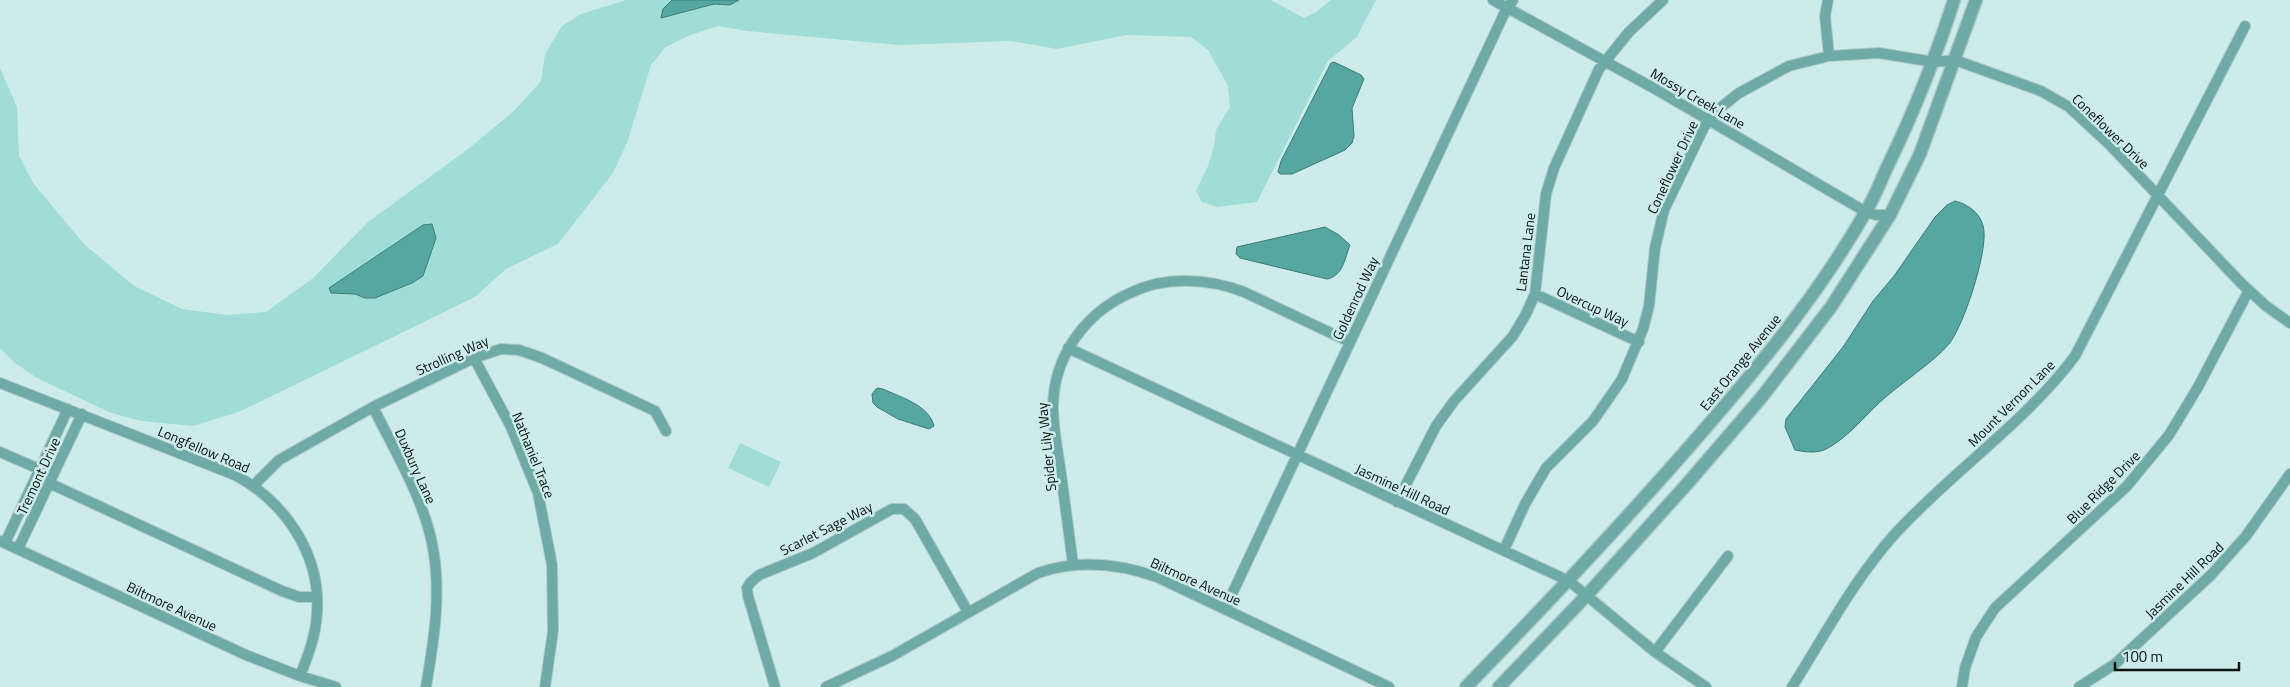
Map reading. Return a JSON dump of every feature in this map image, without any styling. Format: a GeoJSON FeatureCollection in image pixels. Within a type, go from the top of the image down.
{"type":"FeatureCollection","features":[{"type":"Feature","properties":{"kind":"street","name":"Mossy Creek Lane"},"geometry":{"type":"LineString","coordinates":[[1493,0],[1510,4],[1604,61],[1866,212],[1876,215],[1890,214]]}},
{"type":"Feature","properties":{"kind":"street","name":"Lantana Lane"},"geometry":{"type":"LineString","coordinates":[[1397,502],[1436,426],[1454,401],[1513,336],[1535,294],[1546,194],[1554,168],[1604,61],[1629,32],[1663,0]]}},
{"type":"Feature","properties":{"kind":"street"},"geometry":{"type":"LineString","coordinates":[[1828,0],[1825,16],[1829,56]]}},
{"type":"Feature","properties":{"kind":"street","name":"East Orange Avenue"},"geometry":{"type":"LineString","coordinates":[[1466,687],[1569,581],[1640,503],[1734,395],[1787,330],[1829,272],[1866,212],[1934,62],[1954,0]]}},
{"type":"Feature","properties":{"kind":"street"},"geometry":{"type":"LineString","coordinates":[[1500,687],[1587,595],[1761,398],[1831,307],[1890,214],[1920,154],[1976,0]]}},
{"type":"Feature","properties":{"kind":"street","name":"Goldenrod Way"},"geometry":{"type":"LineString","coordinates":[[1225,609],[1510,4]]}},
{"type":"Feature","properties":{"kind":"street","name":"Mount Vernon Lane"},"geometry":{"type":"LineString","coordinates":[[1792,687],[1854,586],[1894,535],[1922,506],[2040,397],[2070,362],[2083,343],[2245,26]]}},
{"type":"Feature","properties":{"kind":"street"},"geometry":{"type":"LineString","coordinates":[[1940,41],[1942,46],[1955,60]]}},
{"type":"Feature","properties":{"kind":"street","name":"Coneflower Drive"},"geometry":{"type":"LineString","coordinates":[[1504,550],[1534,486],[1546,468],[1580,435],[1610,400],[1622,380],[1639,342],[1649,306],[1654,248],[1662,219],[1709,120],[1715,112],[1739,93],[1789,66],[1829,56],[1879,53],[1934,62],[1955,60],[2041,91],[2069,107],[2109,144],[2249,290],[2290,323]]}},
{"type":"Feature","properties":{"kind":"street","name":"Spider Lily Way"},"geometry":{"type":"LineString","coordinates":[[1073,564],[1054,406],[1058,373],[1068,348],[1085,325],[1109,304],[1144,287],[1174,281],[1206,282],[1228,286],[1350,342]]}},
{"type":"Feature","properties":{"kind":"street","name":"Blue Ridge Drive"},"geometry":{"type":"LineString","coordinates":[[1962,687],[1965,668],[1976,637],[1995,608],[2127,486],[2169,435],[2198,387],[2249,290]]}},
{"type":"Feature","properties":{"kind":"street","name":"Overcup Way"},"geometry":{"type":"LineString","coordinates":[[1535,294],[1639,342]]}},
{"type":"Feature","properties":{"kind":"street","name":"Jasmine Hill Road"},"geometry":{"type":"LineString","coordinates":[[1068,348],[1569,581],[1655,652],[1706,687]]}},
{"type":"Feature","properties":{"kind":"street","name":"Strolling Way"},"geometry":{"type":"LineString","coordinates":[[254,485],[278,460],[373,407],[474,358],[501,349],[519,350],[542,358],[655,411],[666,431]]}},
{"type":"Feature","properties":{"kind":"street","name":"Nathaniel Trace"},"geometry":{"type":"LineString","coordinates":[[474,358],[511,427],[538,493],[552,565],[553,631],[545,687]]}},
{"type":"Feature","properties":{"kind":"street","name":"Longfellow Road"},"geometry":{"type":"LineString","coordinates":[[0,383],[235,475],[254,485],[285,515],[303,543],[314,578],[316,597],[317,612],[314,632],[300,676]]}},
{"type":"Feature","properties":{"kind":"street","name":"Duxbury Lane"},"geometry":{"type":"LineString","coordinates":[[373,407],[416,494],[432,543],[437,598],[434,641],[426,687]]}},
{"type":"Feature","properties":{"kind":"street","name":"Tremont Drive"},"geometry":{"type":"LineString","coordinates":[[2,542],[68,409]]}},
{"type":"Feature","properties":{"kind":"street","name":"Tremont Drive"},"geometry":{"type":"LineString","coordinates":[[18,549],[82,414]]}},
{"type":"Feature","properties":{"kind":"street"},"geometry":{"type":"LineString","coordinates":[[0,452],[39,469]]}},
{"type":"Feature","properties":{"kind":"street","name":"Jasmine Hill Road"},"geometry":{"type":"LineString","coordinates":[[2079,687],[2116,664],[2211,575],[2252,529],[2290,474]]}},
{"type":"Feature","properties":{"kind":"street"},"geometry":{"type":"LineString","coordinates":[[49,483],[282,591],[299,597],[316,597]]}},
{"type":"Feature","properties":{"kind":"street","name":"Scarlet Sage Way"},"geometry":{"type":"LineString","coordinates":[[775,687],[748,596],[747,588],[750,583],[759,574],[813,553],[892,510],[904,509],[915,518],[968,612]]}},
{"type":"Feature","properties":{"kind":"street","name":"Biltmore Avenue"},"geometry":{"type":"LineString","coordinates":[[2,542],[237,651],[300,676],[336,687]]}},
{"type":"Feature","properties":{"kind":"street"},"geometry":{"type":"LineString","coordinates":[[1655,652],[1728,556]]}},
{"type":"Feature","properties":{"kind":"street","name":"Biltmore Avenue"},"geometry":{"type":"LineString","coordinates":[[826,687],[866,669],[1038,573],[1073,564],[1110,565],[1139,571],[1225,609],[1389,687]]}},
{"type":"Feature","properties":{"kind":"shaded area"},"geometry":{"type":"Polygon","coordinates":[[[626,0],[1271,0],[1304,18],[1316,12],[1331,0],[1376,0],[1357,37],[1328,61],[1257,202],[1217,207],[1202,202],[1196,191],[1208,166],[1214,146],[1216,130],[1230,107],[1228,86],[1208,50],[1191,37],[1126,35],[1057,49],[1011,41],[899,45],[747,31],[718,26],[690,35],[666,47],[651,65],[627,143],[613,173],[558,244],[506,269],[475,297],[241,411],[193,426],[142,421],[111,413],[37,378],[15,363],[0,348],[0,68],[17,107],[19,156],[33,183],[84,244],[134,286],[182,309],[227,315],[266,312],[313,278],[368,222],[468,149],[515,110],[541,81],[545,54],[562,26],[581,14],[626,0]]]}},
{"type":"Feature","properties":{"kind":"shaded area"},"geometry":{"type":"Polygon","coordinates":[[[672,0],[739,0],[730,5],[714,4],[661,18],[663,9],[672,0]]]}},
{"type":"Feature","properties":{"kind":"shaded area"},"geometry":{"type":"Polygon","coordinates":[[[1334,62],[1361,75],[1364,79],[1352,108],[1354,136],[1352,143],[1345,150],[1292,174],[1280,174],[1278,172],[1281,161],[1331,63],[1334,62]]]}},
{"type":"Feature","properties":{"kind":"shaded area"},"geometry":{"type":"Polygon","coordinates":[[[1955,201],[1971,208],[1978,216],[1983,226],[1984,243],[1973,290],[1955,335],[1934,359],[1887,396],[1835,444],[1816,452],[1795,450],[1785,427],[1786,419],[1843,347],[1873,301],[1894,276],[1935,217],[1947,205],[1955,201]]]}},
{"type":"Feature","properties":{"kind":"shaded area"},"geometry":{"type":"Polygon","coordinates":[[[432,224],[436,238],[423,276],[412,283],[375,298],[365,298],[355,294],[331,293],[329,288],[423,225],[432,224]]]}},
{"type":"Feature","properties":{"kind":"shaded area"},"geometry":{"type":"Polygon","coordinates":[[[1325,227],[1339,235],[1350,245],[1340,270],[1337,274],[1327,279],[1240,258],[1236,254],[1237,247],[1325,227]]]}},
{"type":"Feature","properties":{"kind":"shaded area"},"geometry":{"type":"Polygon","coordinates":[[[877,388],[883,389],[920,407],[926,412],[934,426],[929,429],[898,419],[877,407],[873,403],[872,394],[877,388]]]}},
{"type":"Feature","properties":{"kind":"shaded area"},"geometry":{"type":"Polygon","coordinates":[[[740,443],[781,462],[769,487],[728,468],[740,443]]]}}]}
